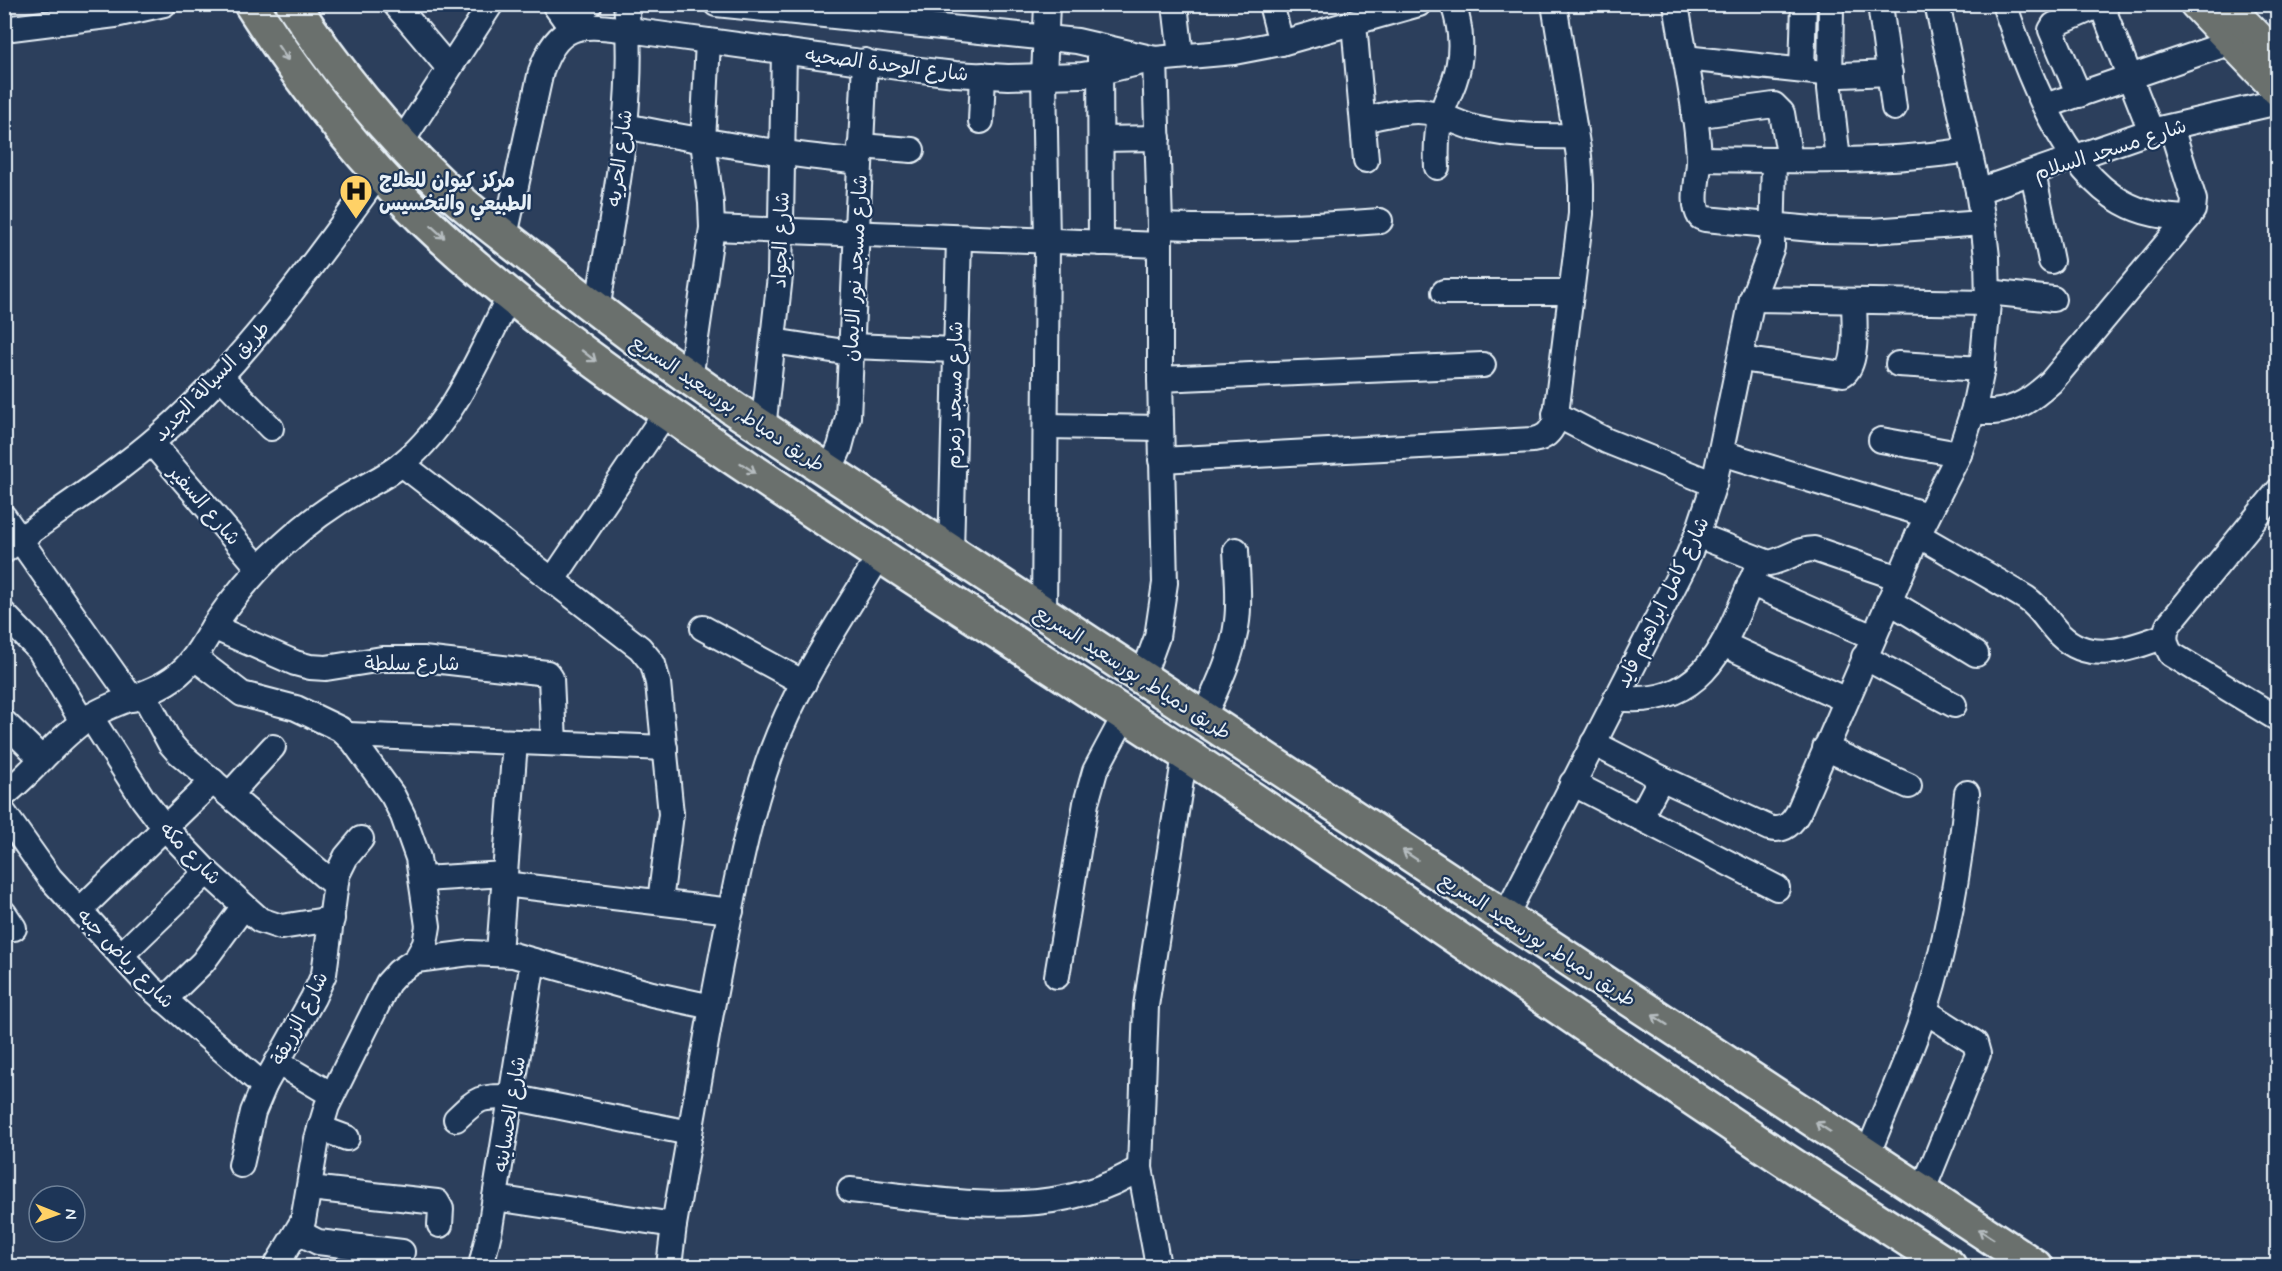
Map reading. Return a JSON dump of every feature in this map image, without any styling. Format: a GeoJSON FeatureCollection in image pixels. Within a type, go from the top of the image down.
{"type":"FeatureCollection","features":[{"type":"Feature","properties":{"kind":"highway","name":"طريق دمياط, بورسعيد السريع"},"geometry":{"type":"LineString","coordinates":[[251,4],[298,74],[379,174],[423,219],[510,295],[622,381],[879,556],[1185,754],[1752,1138],[1949,1266]]}},
{"type":"Feature","properties":{"kind":"highway","name":"طريق دمياط, بورسعيد السريع"},"geometry":{"type":"LineString","coordinates":[[292,4],[350,84],[401,143],[441,184],[597,311],[645,347],[763,429],[2035,1266]]}},
{"type":"Feature","properties":{"kind":"highway"},"geometry":{"type":"LineString","coordinates":[[622,381],[645,347]]}},
{"type":"Feature","properties":{"kind":"highway"},"geometry":{"type":"LineString","coordinates":[[677,420],[701,386]]}},
{"type":"Feature","properties":{"kind":"main road"},"geometry":{"type":"LineString","coordinates":[[2195,4],[2261,43]]}},
{"type":"Feature","properties":{"kind":"main road"},"geometry":{"type":"LineString","coordinates":[[2226,4],[2261,43],[2277,91]]}},
{"type":"Feature","properties":{"kind":"street"},"geometry":{"type":"LineString","coordinates":[[4,29],[115,15],[164,4]]}},
{"type":"Feature","properties":{"kind":"street"},"geometry":{"type":"LineString","coordinates":[[395,4],[448,68]]}},
{"type":"Feature","properties":{"kind":"street"},"geometry":{"type":"LineString","coordinates":[[505,236],[547,52],[560,37],[564,18],[590,4]]}},
{"type":"Feature","properties":{"kind":"street","name":"شارع الحريه"},"geometry":{"type":"LineString","coordinates":[[597,311],[625,126],[629,30],[626,4]]}},
{"type":"Feature","properties":{"kind":"street"},"geometry":{"type":"LineString","coordinates":[[716,4],[928,15],[1100,45],[1155,59],[1165,583],[1157,637],[1142,678]]}},
{"type":"Feature","properties":{"kind":"street"},"geometry":{"type":"LineString","coordinates":[[1044,614],[1047,242],[1044,37],[1047,4]]}},
{"type":"Feature","properties":{"kind":"street"},"geometry":{"type":"LineString","coordinates":[[1175,4],[1181,57]]}},
{"type":"Feature","properties":{"kind":"street"},"geometry":{"type":"LineString","coordinates":[[1271,4],[1281,43]]}},
{"type":"Feature","properties":{"kind":"street","name":"شارع الوحدة الصحيه"},"geometry":{"type":"LineString","coordinates":[[564,18],[583,26],[629,30],[922,70],[1044,77],[1100,72],[1155,59],[1234,52],[1281,43],[1419,4]]}},
{"type":"Feature","properties":{"kind":"street"},"geometry":{"type":"LineString","coordinates":[[1437,167],[1436,149],[1441,115],[1454,82],[1460,48],[1459,30],[1453,4]]}},
{"type":"Feature","properties":{"kind":"street"},"geometry":{"type":"LineString","coordinates":[[1161,460],[1533,440],[1543,438],[1551,432],[1556,414],[1581,214],[1581,185],[1575,136],[1554,4]]}},
{"type":"Feature","properties":{"kind":"street"},"geometry":{"type":"LineString","coordinates":[[1676,4],[1699,159],[1696,207],[1700,217],[1823,230],[1872,231],[1983,223]]}},
{"type":"Feature","properties":{"kind":"street"},"geometry":{"type":"LineString","coordinates":[[1802,70],[1804,4]]}},
{"type":"Feature","properties":{"kind":"street"},"geometry":{"type":"LineString","coordinates":[[1831,4],[1830,74],[1838,160]]}},
{"type":"Feature","properties":{"kind":"street"},"geometry":{"type":"LineString","coordinates":[[1880,4],[1894,108]]}},
{"type":"Feature","properties":{"kind":"street"},"geometry":{"type":"LineString","coordinates":[[1593,743],[1761,825],[1775,830],[1783,829],[1796,818],[1899,578],[1959,454],[1974,408],[1982,369],[1988,297],[1983,223],[1937,4]]}},
{"type":"Feature","properties":{"kind":"street"},"geometry":{"type":"LineString","coordinates":[[2004,4],[2045,106],[2076,158],[2104,189],[2122,202],[2155,214],[2188,218]]}},
{"type":"Feature","properties":{"kind":"street"},"geometry":{"type":"LineString","coordinates":[[1974,408],[1979,412],[2011,410],[2051,382],[2193,210],[2194,200],[2161,129],[2129,77],[2102,5],[2054,25],[2051,30],[2079,95]]}},
{"type":"Feature","properties":{"kind":"street"},"geometry":{"type":"LineString","coordinates":[[401,143],[485,7]]}},
{"type":"Feature","properties":{"kind":"street"},"geometry":{"type":"LineString","coordinates":[[1354,23],[1366,160]]}},
{"type":"Feature","properties":{"kind":"street"},"geometry":{"type":"LineString","coordinates":[[701,386],[712,228],[712,209],[703,142],[708,41]]}},
{"type":"Feature","properties":{"kind":"street"},"geometry":{"type":"LineString","coordinates":[[2045,106],[2129,77],[2261,43]]}},
{"type":"Feature","properties":{"kind":"street"},"geometry":{"type":"LineString","coordinates":[[1100,45],[1101,243]]}},
{"type":"Feature","properties":{"kind":"street","name":"شارع الجواد"},"geometry":{"type":"LineString","coordinates":[[763,429],[779,288],[784,51]]}},
{"type":"Feature","properties":{"kind":"street"},"geometry":{"type":"LineString","coordinates":[[1685,58],[1830,74],[1890,73]]}},
{"type":"Feature","properties":{"kind":"street","name":"شارع مسجد نور الايمان"},"geometry":{"type":"LineString","coordinates":[[829,472],[840,447],[848,417],[865,61]]}},
{"type":"Feature","properties":{"kind":"street"},"geometry":{"type":"LineString","coordinates":[[981,121],[983,75]]}},
{"type":"Feature","properties":{"kind":"street","name":"شارع مسجد السلام"},"geometry":{"type":"LineString","coordinates":[[1978,191],[2161,129],[2277,102]]}},
{"type":"Feature","properties":{"kind":"street","name":"شارع كامل ابراهيم فايد"},"geometry":{"type":"LineString","coordinates":[[1504,917],[1684,566],[1697,535],[1722,453],[1752,298],[1769,258],[1782,160],[1782,112],[1774,105],[1694,116]]}},
{"type":"Feature","properties":{"kind":"street"},"geometry":{"type":"LineString","coordinates":[[1363,120],[1417,111],[1441,115],[1474,128],[1496,132],[1542,137],[1575,136]]}},
{"type":"Feature","properties":{"kind":"street"},"geometry":{"type":"LineString","coordinates":[[625,126],[703,142],[783,154],[860,154],[912,150]]}},
{"type":"Feature","properties":{"kind":"street"},"geometry":{"type":"LineString","coordinates":[[1101,139],[1158,138]]}},
{"type":"Feature","properties":{"kind":"street"},"geometry":{"type":"LineString","coordinates":[[1699,159],[1838,160],[1926,157],[1969,150]]}},
{"type":"Feature","properties":{"kind":"street"},"geometry":{"type":"LineString","coordinates":[[2033,173],[2051,261]]}},
{"type":"Feature","properties":{"kind":"street","name":"طريق السيالة الجديد"},"geometry":{"type":"LineString","coordinates":[[12,545],[100,484],[152,443],[221,377],[276,314],[379,174]]}},
{"type":"Feature","properties":{"kind":"street"},"geometry":{"type":"LineString","coordinates":[[712,228],[1101,243],[1231,229],[1305,227],[1380,220]]}},
{"type":"Feature","properties":{"kind":"street","name":"شارع مسجد زمزم"},"geometry":{"type":"LineString","coordinates":[[951,552],[959,238]]}},
{"type":"Feature","properties":{"kind":"street"},"geometry":{"type":"LineString","coordinates":[[1444,292],[1570,292]]}},
{"type":"Feature","properties":{"kind":"street"},"geometry":{"type":"LineString","coordinates":[[4,795],[86,719],[103,708],[138,697],[171,680],[195,657],[213,627],[259,568],[305,526],[402,464],[422,447],[454,405],[510,295]]}},
{"type":"Feature","properties":{"kind":"street"},"geometry":{"type":"LineString","coordinates":[[1752,298],[1854,301],[1988,297],[2053,299]]}},
{"type":"Feature","properties":{"kind":"street"},"geometry":{"type":"LineString","coordinates":[[1741,359],[1843,374],[1848,371],[1853,360],[1854,301]]}},
{"type":"Feature","properties":{"kind":"street"},"geometry":{"type":"LineString","coordinates":[[773,341],[851,349],[955,350]]}},
{"type":"Feature","properties":{"kind":"street"},"geometry":{"type":"LineString","coordinates":[[1898,364],[1982,369]]}},
{"type":"Feature","properties":{"kind":"street"},"geometry":{"type":"LineString","coordinates":[[1160,379],[1483,365]]}},
{"type":"Feature","properties":{"kind":"street"},"geometry":{"type":"LineString","coordinates":[[221,377],[271,428]]}},
{"type":"Feature","properties":{"kind":"street"},"geometry":{"type":"LineString","coordinates":[[1556,414],[1607,441],[1714,484]]}},
{"type":"Feature","properties":{"kind":"street"},"geometry":{"type":"LineString","coordinates":[[552,581],[677,420]]}},
{"type":"Feature","properties":{"kind":"street"},"geometry":{"type":"LineString","coordinates":[[1047,426],[1161,428]]}},
{"type":"Feature","properties":{"kind":"street"},"geometry":{"type":"LineString","coordinates":[[1881,440],[1959,454]]}},
{"type":"Feature","properties":{"kind":"street","name":"شارع السفير"},"geometry":{"type":"LineString","coordinates":[[152,443],[259,568]]}},
{"type":"Feature","properties":{"kind":"street"},"geometry":{"type":"LineString","coordinates":[[1722,453],[1923,525],[2028,599],[2041,611],[2061,637],[2073,645],[2101,653],[2115,652],[2165,636]]}},
{"type":"Feature","properties":{"kind":"street"},"geometry":{"type":"LineString","coordinates":[[402,464],[647,655],[656,673],[671,814],[660,902]]}},
{"type":"Feature","properties":{"kind":"street"},"geometry":{"type":"LineString","coordinates":[[2277,490],[2169,624],[2165,636],[2166,646],[2171,654],[2277,719]]}},
{"type":"Feature","properties":{"kind":"street"},"geometry":{"type":"LineString","coordinates":[[4,517],[12,545],[138,697],[170,743],[335,885]]}},
{"type":"Feature","properties":{"kind":"street"},"geometry":{"type":"LineString","coordinates":[[1697,535],[1769,563],[1795,552],[1814,549],[1899,578]]}},
{"type":"Feature","properties":{"kind":"street"},"geometry":{"type":"LineString","coordinates":[[1203,718],[1227,665],[1234,642],[1238,618],[1236,550]]}},
{"type":"Feature","properties":{"kind":"street"},"geometry":{"type":"LineString","coordinates":[[669,1266],[712,1007],[748,831],[759,790],[777,740],[804,683],[879,556]]}},
{"type":"Feature","properties":{"kind":"street"},"geometry":{"type":"LineString","coordinates":[[1616,698],[1653,699],[1671,694],[1702,675],[1723,644],[1760,561]]}},
{"type":"Feature","properties":{"kind":"street"},"geometry":{"type":"LineString","coordinates":[[1750,583],[1869,647],[1953,705]]}},
{"type":"Feature","properties":{"kind":"street"},"geometry":{"type":"LineString","coordinates":[[1889,601],[1977,654]]}},
{"type":"Feature","properties":{"kind":"street","name":"شارع مكه"},"geometry":{"type":"LineString","coordinates":[[4,614],[40,651],[165,828],[207,872],[260,920],[273,926],[288,927],[332,919]]}},
{"type":"Feature","properties":{"kind":"street","name":"شارع سلطة"},"geometry":{"type":"LineString","coordinates":[[213,627],[295,663],[310,667],[326,668],[382,659],[423,659],[547,673],[551,678],[554,744]]}},
{"type":"Feature","properties":{"kind":"street"},"geometry":{"type":"LineString","coordinates":[[703,628],[804,683]]}},
{"type":"Feature","properties":{"kind":"street"},"geometry":{"type":"LineString","coordinates":[[1723,644],[1846,700]]}},
{"type":"Feature","properties":{"kind":"street"},"geometry":{"type":"LineString","coordinates":[[195,657],[242,694],[296,708],[348,735],[381,777],[412,836],[423,879],[427,936],[416,960]]}},
{"type":"Feature","properties":{"kind":"street"},"geometry":{"type":"LineString","coordinates":[[1057,976],[1086,802],[1095,771],[1125,715]]}},
{"type":"Feature","properties":{"kind":"street"},"geometry":{"type":"LineString","coordinates":[[4,722],[42,759]]}},
{"type":"Feature","properties":{"kind":"street"},"geometry":{"type":"LineString","coordinates":[[348,735],[665,748]]}},
{"type":"Feature","properties":{"kind":"street"},"geometry":{"type":"LineString","coordinates":[[499,953],[514,742]]}},
{"type":"Feature","properties":{"kind":"street"},"geometry":{"type":"LineString","coordinates":[[80,910],[165,828],[273,747]]}},
{"type":"Feature","properties":{"kind":"street"},"geometry":{"type":"LineString","coordinates":[[1825,748],[1909,786]]}},
{"type":"Feature","properties":{"kind":"street"},"geometry":{"type":"LineString","coordinates":[[1158,1266],[1140,1168],[1146,1006],[1185,754]]}},
{"type":"Feature","properties":{"kind":"street"},"geometry":{"type":"LineString","coordinates":[[1640,818],[1661,778]]}},
{"type":"Feature","properties":{"kind":"street"},"geometry":{"type":"LineString","coordinates":[[1572,783],[1777,888]]}},
{"type":"Feature","properties":{"kind":"street"},"geometry":{"type":"LineString","coordinates":[[1867,1156],[1925,1011],[1954,898],[1967,793]]}},
{"type":"Feature","properties":{"kind":"street","name":"شارع رياض جبه"},"geometry":{"type":"LineString","coordinates":[[4,813],[41,867],[121,955],[164,1000],[264,1086]]}},
{"type":"Feature","properties":{"kind":"street","name":"شارع الزريقة"},"geometry":{"type":"LineString","coordinates":[[241,1165],[253,1112],[264,1086],[324,974],[335,885],[341,866],[361,839]]}},
{"type":"Feature","properties":{"kind":"street"},"geometry":{"type":"LineString","coordinates":[[121,955],[207,872]]}},
{"type":"Feature","properties":{"kind":"street"},"geometry":{"type":"LineString","coordinates":[[423,879],[504,879],[731,910]]}},
{"type":"Feature","properties":{"kind":"street"},"geometry":{"type":"LineString","coordinates":[[164,1000],[203,962],[244,906]]}},
{"type":"Feature","properties":{"kind":"street"},"geometry":{"type":"LineString","coordinates":[[276,1266],[299,1230],[306,1212],[320,1128],[332,1095],[388,982],[416,960],[470,953],[499,953],[652,994],[712,1007]]}},
{"type":"Feature","properties":{"kind":"street","name":"شارع الحساينه"},"geometry":{"type":"LineString","coordinates":[[481,1266],[495,1198],[533,961]]}},
{"type":"Feature","properties":{"kind":"street"},"geometry":{"type":"LineString","coordinates":[[1922,1192],[1978,1054],[1975,1043],[1925,1011]]}},
{"type":"Feature","properties":{"kind":"street"},"geometry":{"type":"LineString","coordinates":[[277,1062],[332,1095]]}},
{"type":"Feature","properties":{"kind":"street"},"geometry":{"type":"LineString","coordinates":[[456,1119],[477,1100],[484,1097],[511,1097],[690,1132]]}},
{"type":"Feature","properties":{"kind":"street"},"geometry":{"type":"LineString","coordinates":[[320,1128],[347,1138]]}},
{"type":"Feature","properties":{"kind":"street"},"geometry":{"type":"LineString","coordinates":[[850,1190],[963,1202],[1024,1204],[1096,1190],[1140,1168]]}},
{"type":"Feature","properties":{"kind":"street"},"geometry":{"type":"LineString","coordinates":[[310,1188],[437,1202],[441,1209],[440,1226]]}},
{"type":"Feature","properties":{"kind":"street"},"geometry":{"type":"LineString","coordinates":[[495,1198],[674,1225]]}},
{"type":"Feature","properties":{"kind":"street"},"geometry":{"type":"LineString","coordinates":[[299,1230],[308,1237],[350,1256],[402,1252]]}},
{"type":"Feature","properties":{"kind":"place","name":"مركز كيوان للعلاج الطبيعي والتخسيس"},"geometry":{"type":"Point","coordinates":[356,220]}}]}
